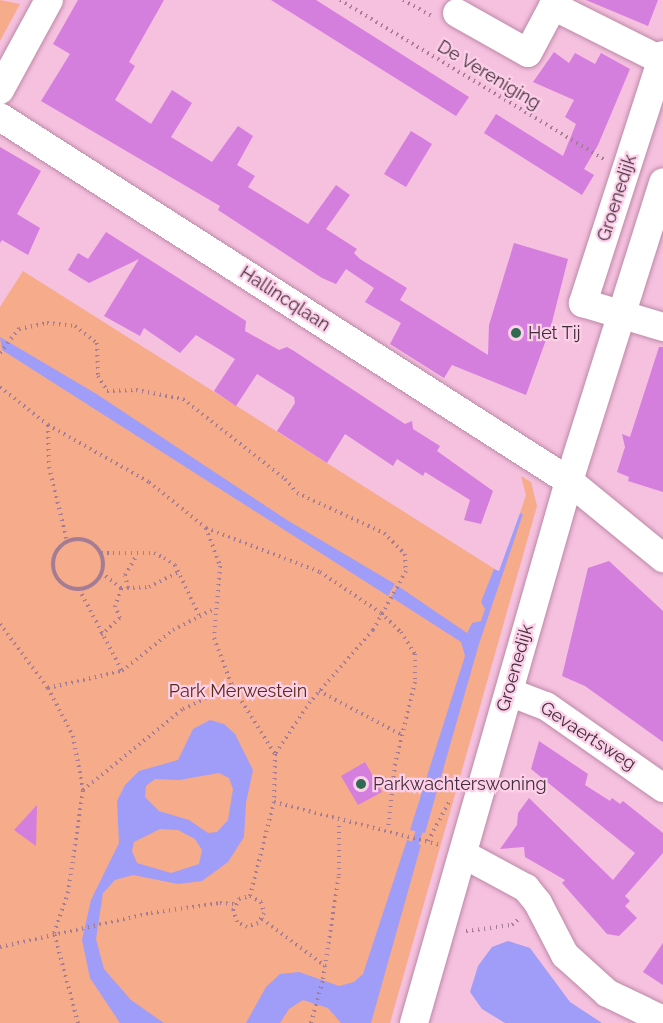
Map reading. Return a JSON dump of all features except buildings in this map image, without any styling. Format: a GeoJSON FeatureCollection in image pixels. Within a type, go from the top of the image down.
{"type":"FeatureCollection","features":[{"type":"Feature","properties":{"kind":"street"},"geometry":{"type":"LineString","coordinates":[[0,90],[49,0]]}},
{"type":"Feature","properties":{"kind":"street"},"geometry":{"type":"LineString","coordinates":[[457,13],[528,53],[555,3],[662,57]]}},
{"type":"Feature","properties":{"kind":"street","name":"Groenedijk"},"geometry":{"type":"LineString","coordinates":[[620,315],[583,303],[662,57]]}},
{"type":"Feature","properties":{"kind":"street","name":"Hallincqlaan"},"geometry":{"type":"LineString","coordinates":[[0,117],[569,481],[663,558]]}},
{"type":"Feature","properties":{"kind":"street","name":"Groenedijk"},"geometry":{"type":"LineString","coordinates":[[414,1023],[569,481],[663,182]]}},
{"type":"Feature","properties":{"kind":"street"},"geometry":{"type":"LineString","coordinates":[[620,315],[663,327]]}},
{"type":"Feature","properties":{"kind":"street","name":"Gevaertsweg"},"geometry":{"type":"LineString","coordinates":[[508,692],[546,706],[663,788]]}},
{"type":"Feature","properties":{"kind":"street"},"geometry":{"type":"LineString","coordinates":[[463,854],[526,888],[538,903],[565,955],[607,993],[663,1020]]}},
{"type":"Feature","properties":{"kind":"path","name":"De Vereniging"},"geometry":{"type":"LineString","coordinates":[[340,0],[625,172]]}},
{"type":"Feature","properties":{"kind":"path"},"geometry":{"type":"LineString","coordinates":[[403,0],[439,20],[457,13]]}},
{"type":"Feature","properties":{"kind":"path"},"geometry":{"type":"LineString","coordinates":[[0,353],[11,336],[19,329],[47,323],[66,323],[81,329],[97,343],[98,376],[107,391],[136,390],[183,399],[285,479],[297,493],[393,538],[407,563],[373,630],[319,691],[275,754]]}},
{"type":"Feature","properties":{"kind":"path"},"geometry":{"type":"LineString","coordinates":[[0,387],[48,425],[149,482],[206,528],[320,572],[381,613],[401,632],[415,654],[416,682],[404,736],[394,764],[388,829]]}},
{"type":"Feature","properties":{"kind":"path"},"geometry":{"type":"LineString","coordinates":[[48,425],[49,467],[67,541]]}},
{"type":"Feature","properties":{"kind":"path"},"geometry":{"type":"LineString","coordinates":[[0,947],[76,927],[220,903],[234,904],[250,896],[274,802],[275,754],[232,686],[214,638],[214,609],[220,566],[206,528]]}},
{"type":"Feature","properties":{"kind":"path"},"geometry":{"type":"LineString","coordinates":[[67,541],[90,541],[101,554],[102,573],[88,587],[78,589],[59,580],[53,567],[56,552],[67,541]]}},
{"type":"Feature","properties":{"kind":"path"},"geometry":{"type":"LineString","coordinates":[[101,554],[154,553],[164,558],[178,572],[199,615]]}},
{"type":"Feature","properties":{"kind":"path"},"geometry":{"type":"LineString","coordinates":[[128,588],[125,575],[138,555]]}},
{"type":"Feature","properties":{"kind":"path"},"geometry":{"type":"LineString","coordinates":[[102,573],[121,588],[128,588],[155,585],[178,572]]}},
{"type":"Feature","properties":{"kind":"path"},"geometry":{"type":"LineString","coordinates":[[101,635],[120,618],[115,607],[121,588]]}},
{"type":"Feature","properties":{"kind":"path"},"geometry":{"type":"LineString","coordinates":[[78,589],[122,671]]}},
{"type":"Feature","properties":{"kind":"path"},"geometry":{"type":"LineString","coordinates":[[48,688],[122,671],[173,630],[214,609]]}},
{"type":"Feature","properties":{"kind":"path"},"geometry":{"type":"LineString","coordinates":[[0,624],[48,688],[73,736],[83,790],[68,893],[54,933],[78,1023]]}},
{"type":"Feature","properties":{"kind":"path"},"geometry":{"type":"LineString","coordinates":[[83,790],[183,709],[232,686]]}},
{"type":"Feature","properties":{"kind":"path"},"geometry":{"type":"LineString","coordinates":[[319,691],[404,736]]}},
{"type":"Feature","properties":{"kind":"path"},"geometry":{"type":"LineString","coordinates":[[274,802],[339,821],[408,834],[432,843]]}},
{"type":"Feature","properties":{"kind":"path"},"geometry":{"type":"LineString","coordinates":[[311,1023],[324,978],[339,875],[339,821]]}},
{"type":"Feature","properties":{"kind":"path"},"geometry":{"type":"LineString","coordinates":[[250,896],[261,902],[262,919],[325,966]]}},
{"type":"Feature","properties":{"kind":"path"},"geometry":{"type":"LineString","coordinates":[[442,926],[467,931],[512,925],[538,903]]}},
{"type":"Feature","properties":{"kind":"path"},"geometry":{"type":"LineString","coordinates":[[234,904],[234,916],[242,925],[253,926],[262,919]]}},
{"type":"Feature","properties":{"kind":"green space"},"geometry":{"type":"Polygon","coordinates":[[[0,0],[20,4],[0,41],[0,0]]]}},
{"type":"Feature","properties":{"kind":"green space","name":"Park Merwestein"},"geometry":{"type":"Polygon","coordinates":[[[23,271],[501,573],[523,514],[520,513],[526,495],[521,476],[531,482],[537,506],[390,1023],[0,1023],[0,307],[23,271]]]}},
{"type":"Feature","properties":{"kind":"shaded area"},"geometry":{"type":"Polygon","coordinates":[[[0,337],[95,393],[287,520],[395,584],[388,596],[2,350],[0,337]]]}},
{"type":"Feature","properties":{"kind":"shaded area"},"geometry":{"type":"Polygon","coordinates":[[[520,513],[523,514],[479,644],[425,833],[410,830],[465,656],[461,642],[391,597],[398,586],[467,633],[472,623],[481,621],[485,609],[481,602],[494,569],[499,571],[520,513]]]}},
{"type":"Feature","properties":{"kind":"shaded area"},"geometry":{"type":"Polygon","coordinates":[[[210,720],[224,724],[235,734],[253,770],[246,803],[244,837],[228,862],[202,881],[178,884],[133,875],[115,880],[103,893],[96,939],[104,969],[131,1000],[164,1023],[120,1023],[90,978],[82,940],[91,900],[119,843],[117,801],[125,785],[139,771],[178,760],[193,729],[210,720]],[[219,773],[179,780],[155,779],[146,786],[145,797],[159,811],[189,820],[208,833],[217,832],[228,820],[233,789],[229,778],[219,773]],[[160,829],[134,842],[132,851],[137,863],[171,873],[199,864],[202,850],[195,839],[178,830],[160,829]]]}},
{"type":"Feature","properties":{"kind":"shaded area"},"geometry":{"type":"Polygon","coordinates":[[[407,840],[421,845],[371,1023],[341,1023],[328,1008],[303,1000],[289,1009],[280,1023],[246,1023],[266,987],[280,974],[299,972],[339,986],[354,982],[363,974],[407,840]]]}},
{"type":"Feature","properties":{"kind":"shaded area"},"geometry":{"type":"Polygon","coordinates":[[[508,941],[530,948],[570,1002],[602,1023],[505,1023],[482,1009],[470,992],[478,966],[492,947],[508,941]]]}},
{"type":"Feature","properties":{"kind":"waterway"},"geometry":{"type":"LineString","coordinates":[[415,842],[421,824]]}},
{"type":"Feature","properties":{"kind":"place","name":"Het Tij"},"geometry":{"type":"Point","coordinates":[516,333]}},
{"type":"Feature","properties":{"kind":"place","name":"Parkwachterswoning"},"geometry":{"type":"Point","coordinates":[361,784]}}]}
